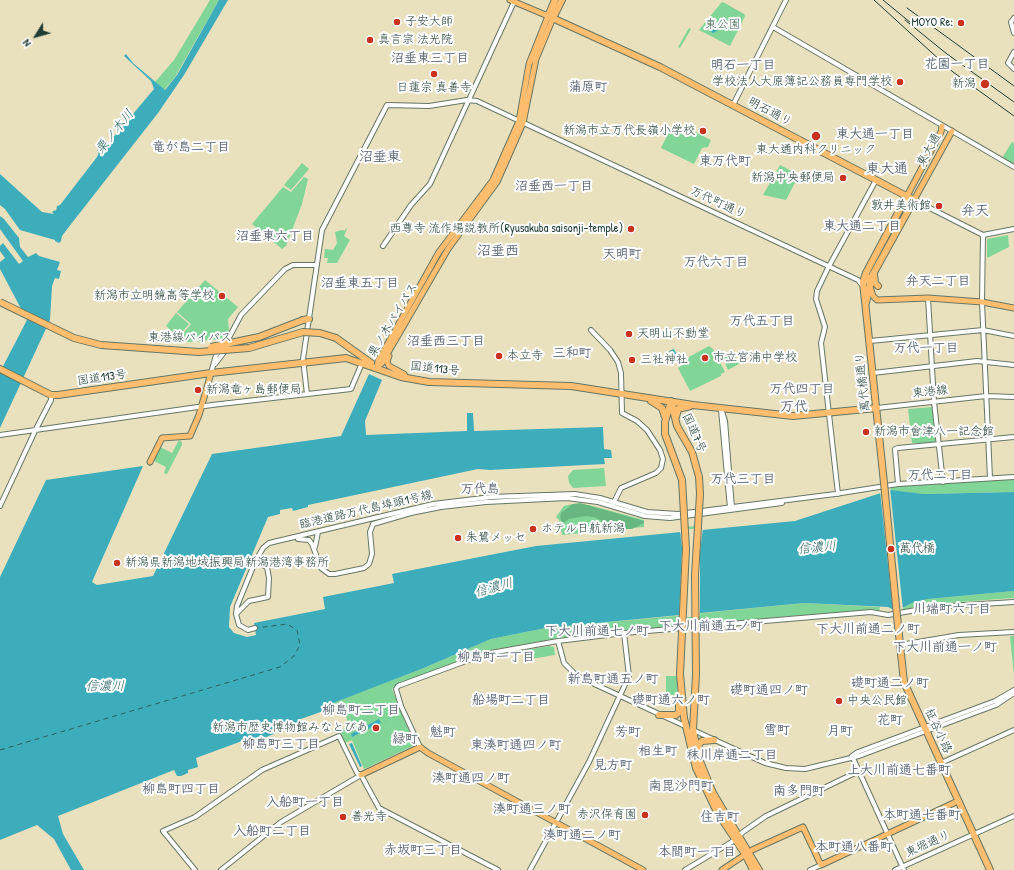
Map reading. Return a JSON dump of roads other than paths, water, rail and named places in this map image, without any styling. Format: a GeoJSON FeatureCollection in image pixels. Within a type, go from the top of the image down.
{"type":"FeatureCollection","features":[{"type":"Feature","properties":{"kind":"highway","name":"栗ノ木バイパス"},"geometry":{"type":"LineString","coordinates":[[550,17],[556,0]]}},
{"type":"Feature","properties":{"kind":"highway","name":"栗ノ木バイパス"},"geometry":{"type":"LineString","coordinates":[[550,17],[562,0]]}},
{"type":"Feature","properties":{"kind":"highway","name":"明石通り"},"geometry":{"type":"LineString","coordinates":[[550,17],[656,65],[914,200]]}},
{"type":"Feature","properties":{"kind":"highway","name":"東大通"},"geometry":{"type":"LineString","coordinates":[[866,288],[866,273],[907,196]]}},
{"type":"Feature","properties":{"kind":"highway","name":"東大通"},"geometry":{"type":"LineString","coordinates":[[866,288],[914,200]]}},
{"type":"Feature","properties":{"kind":"highway"},"geometry":{"type":"LineString","coordinates":[[874,273],[874,281],[878,286]]}},
{"type":"Feature","properties":{"kind":"highway","name":"萬代橋通り"},"geometry":{"type":"LineString","coordinates":[[866,288],[866,303],[897,616]]}},
{"type":"Feature","properties":{"kind":"highway","name":"東港線バイパス"},"geometry":{"type":"LineString","coordinates":[[0,298],[88,340],[183,349],[216,347],[259,337],[306,319]]}},
{"type":"Feature","properties":{"kind":"highway","name":"東港線バイパス"},"geometry":{"type":"LineString","coordinates":[[0,302],[74,338],[101,345],[199,352],[249,348],[303,332],[320,333],[336,338],[377,367]]}},
{"type":"Feature","properties":{"kind":"highway","name":"国道113号"},"geometry":{"type":"LineString","coordinates":[[51,395],[211,373],[341,358],[362,362],[406,378],[437,383],[571,386],[693,405],[793,416],[877,408]]}},
{"type":"Feature","properties":{"kind":"highway"},"geometry":{"type":"LineString","coordinates":[[0,369],[51,395]]}},
{"type":"Feature","properties":{"kind":"highway"},"geometry":{"type":"LineString","coordinates":[[645,398],[662,408],[665,428]]}},
{"type":"Feature","properties":{"kind":"highway","name":"国道7号"},"geometry":{"type":"LineString","coordinates":[[671,401],[678,426],[692,452],[699,478],[700,494],[695,575],[696,674],[693,730],[699,759],[713,793],[738,838],[759,870]]}},
{"type":"Feature","properties":{"kind":"highway","name":"国道7号"},"geometry":{"type":"LineString","coordinates":[[671,401],[665,428],[668,446],[682,480],[686,550],[680,674],[685,726],[692,758],[701,782],[717,812],[738,838]]}},
{"type":"Feature","properties":{"kind":"highway"},"geometry":{"type":"LineString","coordinates":[[678,426],[676,414],[678,409],[693,405]]}},
{"type":"Feature","properties":{"kind":"highway","name":"柾谷小路"},"geometry":{"type":"LineString","coordinates":[[897,616],[904,682],[990,870]]}},
{"type":"Feature","properties":{"kind":"highway"},"geometry":{"type":"LineString","coordinates":[[659,714],[674,716],[678,713],[680,686]]}},
{"type":"Feature","properties":{"kind":"highway"},"geometry":{"type":"LineString","coordinates":[[685,726],[693,730]]}},
{"type":"Feature","properties":{"kind":"highway"},"geometry":{"type":"LineString","coordinates":[[699,759],[698,748],[700,743],[704,740],[714,740]]}},
{"type":"Feature","properties":{"kind":"highway","name":"国道7号"},"geometry":{"type":"LineString","coordinates":[[747,853],[753,870]]}},
{"type":"Feature","properties":{"kind":"main road"},"geometry":{"type":"LineString","coordinates":[[513,1],[550,17]]}},
{"type":"Feature","properties":{"kind":"main road","name":"栗ノ木バイパス"},"geometry":{"type":"LineString","coordinates":[[377,367],[382,363],[397,339],[444,255],[498,182],[521,122],[536,59],[550,17]]}},
{"type":"Feature","properties":{"kind":"main road","name":"栗ノ木バイパス"},"geometry":{"type":"LineString","coordinates":[[377,367],[378,360],[439,252],[492,180],[521,122]]}},
{"type":"Feature","properties":{"kind":"main road","name":"東大通"},"geometry":{"type":"LineString","coordinates":[[907,196],[941,132],[942,126]]}},
{"type":"Feature","properties":{"kind":"main road","name":"東大通"},"geometry":{"type":"LineString","coordinates":[[914,200],[952,131]]}},
{"type":"Feature","properties":{"kind":"main road"},"geometry":{"type":"LineString","coordinates":[[866,288],[878,286]]}},
{"type":"Feature","properties":{"kind":"main road"},"geometry":{"type":"LineString","coordinates":[[866,288],[879,300],[928,298],[982,302],[1014,308]]}},
{"type":"Feature","properties":{"kind":"main road"},"geometry":{"type":"LineString","coordinates":[[397,339],[387,362],[390,367],[400,372],[406,378]]}},
{"type":"Feature","properties":{"kind":"main road"},"geometry":{"type":"LineString","coordinates":[[150,462],[162,438],[190,436],[211,373]]}},
{"type":"Feature","properties":{"kind":"main road"},"geometry":{"type":"LineString","coordinates":[[361,775],[420,747],[428,753],[643,870]]}},
{"type":"Feature","properties":{"kind":"main road"},"geometry":{"type":"LineString","coordinates":[[722,870],[747,853],[803,827],[821,865],[958,801]]}},
{"type":"Feature","properties":{"kind":"street"},"geometry":{"type":"LineString","coordinates":[[733,105],[786,0]]}},
{"type":"Feature","properties":{"kind":"street"},"geometry":{"type":"LineString","coordinates":[[383,246],[411,205],[430,184],[469,101],[513,1]]}},
{"type":"Feature","properties":{"kind":"street"},"geometry":{"type":"LineString","coordinates":[[1014,18],[1011,22],[1014,33]]}},
{"type":"Feature","properties":{"kind":"street"},"geometry":{"type":"LineString","coordinates":[[772,27],[1014,167]]}},
{"type":"Feature","properties":{"kind":"street"},"geometry":{"type":"LineString","coordinates":[[1014,52],[1008,63],[1014,69]]}},
{"type":"Feature","properties":{"kind":"street"},"geometry":{"type":"LineString","coordinates":[[307,394],[302,363],[306,319],[317,266],[322,230],[387,105],[429,106],[469,101]]}},
{"type":"Feature","properties":{"kind":"street","name":"万代町通り"},"geometry":{"type":"LineString","coordinates":[[469,101],[477,101],[570,144],[829,266],[866,288]]}},
{"type":"Feature","properties":{"kind":"street"},"geometry":{"type":"LineString","coordinates":[[838,494],[821,343],[825,327],[816,299],[817,292],[829,266],[876,180]]}},
{"type":"Feature","properties":{"kind":"street"},"geometry":{"type":"LineString","coordinates":[[914,200],[983,235],[1014,229]]}},
{"type":"Feature","properties":{"kind":"street"},"geometry":{"type":"LineString","coordinates":[[983,235],[982,302],[990,478]]}},
{"type":"Feature","properties":{"kind":"street"},"geometry":{"type":"LineString","coordinates":[[211,373],[214,365],[229,345],[231,335],[245,309],[288,266],[317,266]]}},
{"type":"Feature","properties":{"kind":"street"},"geometry":{"type":"LineString","coordinates":[[928,298],[934,402],[940,444],[943,482]]}},
{"type":"Feature","properties":{"kind":"street"},"geometry":{"type":"LineString","coordinates":[[591,330],[610,350],[617,360],[620,373],[622,413],[637,421],[647,430],[660,450],[663,463],[656,473],[621,488],[613,505]]}},
{"type":"Feature","properties":{"kind":"street"},"geometry":{"type":"LineString","coordinates":[[870,341],[983,330],[1014,336]]}},
{"type":"Feature","properties":{"kind":"street"},"geometry":{"type":"LineString","coordinates":[[873,373],[977,361],[1014,365]]}},
{"type":"Feature","properties":{"kind":"street"},"geometry":{"type":"LineString","coordinates":[[2,435],[201,406],[352,389],[362,362]]}},
{"type":"Feature","properties":{"kind":"street"},"geometry":{"type":"LineString","coordinates":[[0,506],[35,430],[51,400],[51,395]]}},
{"type":"Feature","properties":{"kind":"street","name":"東港線"},"geometry":{"type":"LineString","coordinates":[[877,408],[986,396],[1014,397]]}},
{"type":"Feature","properties":{"kind":"street"},"geometry":{"type":"LineString","coordinates":[[721,408],[731,508]]}},
{"type":"Feature","properties":{"kind":"street"},"geometry":{"type":"LineString","coordinates":[[898,484],[895,449],[1014,437]]}},
{"type":"Feature","properties":{"kind":"street","name":"臨港道路万代島埠頭1号線"},"geometry":{"type":"LineString","coordinates":[[292,538],[361,522],[382,515],[433,504],[485,497],[575,494],[595,497],[645,516],[670,518],[898,484],[1014,477]]}},
{"type":"Feature","properties":{"kind":"street","name":"臨港道路万代島埠頭1号線"},"geometry":{"type":"LineString","coordinates":[[292,538],[309,540],[321,568],[328,574],[364,568],[371,560],[371,526],[379,521],[411,513],[486,502],[567,498],[613,505]]}},
{"type":"Feature","properties":{"kind":"street"},"geometry":{"type":"LineString","coordinates":[[361,522],[368,523],[371,526]]}},
{"type":"Feature","properties":{"kind":"street"},"geometry":{"type":"LineString","coordinates":[[315,555],[315,542],[318,532]]}},
{"type":"Feature","properties":{"kind":"street"},"geometry":{"type":"LineString","coordinates":[[255,628],[243,628],[238,622],[236,614],[237,606],[263,548],[269,543],[292,538]]}},
{"type":"Feature","properties":{"kind":"street"},"geometry":{"type":"LineString","coordinates":[[236,614],[243,609],[245,603],[268,597],[269,578],[267,567],[260,564],[258,558]]}},
{"type":"Feature","properties":{"kind":"street"},"geometry":{"type":"LineString","coordinates":[[420,747],[401,706],[396,689],[398,686],[485,654],[558,641],[624,633],[870,612],[888,615],[933,607],[1014,602]]}},
{"type":"Feature","properties":{"kind":"street"},"geometry":{"type":"LineString","coordinates":[[900,645],[959,635],[1014,632]]}},
{"type":"Feature","properties":{"kind":"street"},"geometry":{"type":"LineString","coordinates":[[530,870],[590,762],[621,697],[629,676],[624,633]]}},
{"type":"Feature","properties":{"kind":"street"},"geometry":{"type":"LineString","coordinates":[[558,641],[562,659],[572,672],[621,697],[685,726]]}},
{"type":"Feature","properties":{"kind":"street"},"geometry":{"type":"LineString","coordinates":[[693,730],[765,763],[786,768],[812,768],[852,756],[859,756],[995,701],[1014,690]]}},
{"type":"Feature","properties":{"kind":"street"},"geometry":{"type":"LineString","coordinates":[[925,729],[996,705],[1014,693]]}},
{"type":"Feature","properties":{"kind":"street"},"geometry":{"type":"LineString","coordinates":[[941,763],[1014,730]]}},
{"type":"Feature","properties":{"kind":"street"},"geometry":{"type":"LineString","coordinates":[[195,870],[163,831],[195,817],[262,770],[339,736],[357,773],[361,775],[375,803],[380,808],[498,870]]}},
{"type":"Feature","properties":{"kind":"street"},"geometry":{"type":"LineString","coordinates":[[852,756],[904,868]]}},
{"type":"Feature","properties":{"kind":"street"},"geometry":{"type":"LineString","coordinates":[[684,870],[738,838],[766,816],[859,771]]}},
{"type":"Feature","properties":{"kind":"street"},"geometry":{"type":"LineString","coordinates":[[221,870],[285,819],[361,775]]}},
{"type":"Feature","properties":{"kind":"street","name":"東堀通り"},"geometry":{"type":"LineString","coordinates":[[895,870],[904,868],[1014,816]]}},
{"type":"Feature","properties":{"kind":"street"},"geometry":{"type":"LineString","coordinates":[[810,870],[821,865]]}},
{"type":"Feature","properties":{"kind":"water"},"geometry":{"type":"Polygon","coordinates":[[[219,0],[228,0],[184,75],[158,113],[62,236],[61,241],[59,243],[55,240],[20,230],[5,209],[0,205],[0,174],[42,212],[54,214],[52,212],[55,210],[56,211],[57,206],[60,205],[97,157],[99,152],[97,150],[106,146],[154,89],[151,81],[124,56],[126,54],[133,63],[165,90],[177,75],[219,0]]]}},
{"type":"Feature","properties":{"kind":"water"},"geometry":{"type":"Polygon","coordinates":[[[715,22],[720,29],[713,33],[709,30],[708,26],[715,22]]]}},
{"type":"Feature","properties":{"kind":"water"},"geometry":{"type":"Polygon","coordinates":[[[0,216],[19,238],[20,247],[28,257],[36,253],[39,256],[60,262],[57,270],[61,271],[59,279],[55,278],[52,286],[50,320],[0,428],[0,372],[27,320],[0,269],[0,262],[5,258],[0,251],[0,246],[3,243],[19,264],[23,261],[0,229],[0,216]]]}},
{"type":"Feature","properties":{"kind":"water"},"geometry":{"type":"Polygon","coordinates":[[[674,349],[679,359],[674,361],[669,351],[674,349]]]}},
{"type":"Feature","properties":{"kind":"water","name":"信濃川"},"geometry":{"type":"Polygon","coordinates":[[[369,374],[382,380],[365,421],[366,435],[467,431],[467,413],[473,413],[474,431],[603,427],[604,449],[611,450],[612,458],[604,458],[605,464],[490,470],[478,469],[308,505],[308,507],[293,511],[292,508],[280,510],[280,514],[268,517],[230,607],[229,627],[234,633],[247,637],[256,635],[254,623],[325,609],[323,597],[394,583],[392,574],[536,546],[795,521],[890,490],[924,494],[1014,492],[1014,591],[928,599],[914,602],[902,608],[892,609],[888,607],[804,603],[546,628],[491,639],[424,668],[328,705],[329,709],[298,720],[299,723],[255,742],[253,737],[196,758],[198,767],[188,770],[188,773],[181,776],[177,776],[174,770],[58,816],[63,834],[84,870],[71,870],[54,839],[37,825],[0,840],[0,577],[46,480],[143,466],[92,582],[97,585],[153,576],[212,454],[341,436],[369,374]]]}},
{"type":"Feature","properties":{"kind":"water"},"geometry":{"type":"Polygon","coordinates":[[[379,719],[381,723],[352,737],[351,734],[379,719]]]}},
{"type":"Feature","properties":{"kind":"water"},"geometry":{"type":"Polygon","coordinates":[[[352,743],[362,766],[360,767],[349,744],[352,743]]]}},
{"type":"Feature","properties":{"kind":"railway"},"geometry":{"type":"LineString","coordinates":[[874,0],[953,72],[1014,116]]}},
{"type":"Feature","properties":{"kind":"railway"},"geometry":{"type":"LineString","coordinates":[[883,0],[911,23]]}},
{"type":"Feature","properties":{"kind":"railway"},"geometry":{"type":"LineString","coordinates":[[907,8],[1014,86]]}},
{"type":"Feature","properties":{"kind":"railway"},"geometry":{"type":"LineString","coordinates":[[905,20],[947,54],[1014,102]]}},
{"type":"Feature","properties":{"kind":"place","name":"子安大師"},"geometry":{"type":"Point","coordinates":[397,22]}},
{"type":"Feature","properties":{"kind":"place","name":"MOYO Re:"},"geometry":{"type":"Point","coordinates":[961,23]}},
{"type":"Feature","properties":{"kind":"place","name":"真言宗 法光院"},"geometry":{"type":"Point","coordinates":[370,40]}},
{"type":"Feature","properties":{"kind":"place","name":"日蓮宗 真善寺"},"geometry":{"type":"Point","coordinates":[434,74]}},
{"type":"Feature","properties":{"kind":"place","name":"学校法人大原簿記公務員専門学校"},"geometry":{"type":"Point","coordinates":[900,82]}},
{"type":"Feature","properties":{"kind":"place","name":"新潟"},"geometry":{"type":"Point","coordinates":[985,84]}},
{"type":"Feature","properties":{"kind":"place","name":"新潟市立万代長嶺小学校"},"geometry":{"type":"Point","coordinates":[703,131]}},
{"type":"Feature","properties":{"kind":"place","name":"東大通内科クリニック"},"geometry":{"type":"Point","coordinates":[816,136]}},
{"type":"Feature","properties":{"kind":"place","name":"新潟中央郵便局"},"geometry":{"type":"Point","coordinates":[843,178]}},
{"type":"Feature","properties":{"kind":"place","name":"敦井美術館"},"geometry":{"type":"Point","coordinates":[939,206]}},
{"type":"Feature","properties":{"kind":"place","name":"西尊寺 流作場説教所(Ryusakuba saisonji-temple)"},"geometry":{"type":"Point","coordinates":[631,229]}},
{"type":"Feature","properties":{"kind":"place","name":"新潟市立明鏡高等学校"},"geometry":{"type":"Point","coordinates":[222,296]}},
{"type":"Feature","properties":{"kind":"place","name":"天明山不動堂"},"geometry":{"type":"Point","coordinates":[629,334]}},
{"type":"Feature","properties":{"kind":"place","name":"本立寺"},"geometry":{"type":"Point","coordinates":[499,356]}},
{"type":"Feature","properties":{"kind":"place","name":"市立宮浦中学校"},"geometry":{"type":"Point","coordinates":[705,358]}},
{"type":"Feature","properties":{"kind":"place","name":"三社神社"},"geometry":{"type":"Point","coordinates":[632,360]}},
{"type":"Feature","properties":{"kind":"place","name":"新潟竜ヶ島郵便局"},"geometry":{"type":"Point","coordinates":[198,390]}},
{"type":"Feature","properties":{"kind":"place","name":"新潟市會津八一記念館"},"geometry":{"type":"Point","coordinates":[866,432]}},
{"type":"Feature","properties":{"kind":"place","name":"ホテル日航新潟"},"geometry":{"type":"Point","coordinates":[533,529]}},
{"type":"Feature","properties":{"kind":"place","name":"朱鷺メッセ"},"geometry":{"type":"Point","coordinates":[458,538]}},
{"type":"Feature","properties":{"kind":"place","name":"萬代橋"},"geometry":{"type":"Point","coordinates":[891,549]}},
{"type":"Feature","properties":{"kind":"place","name":"新潟県新潟地域振興局新潟港湾事務所"},"geometry":{"type":"Point","coordinates":[117,563]}},
{"type":"Feature","properties":{"kind":"place","name":"中央公民館"},"geometry":{"type":"Point","coordinates":[839,701]}},
{"type":"Feature","properties":{"kind":"place","name":"新潟市歴史博物館みなとぴあ"},"geometry":{"type":"Point","coordinates":[376,728]}},
{"type":"Feature","properties":{"kind":"place","name":"赤沢保育園"},"geometry":{"type":"Point","coordinates":[645,815]}},
{"type":"Feature","properties":{"kind":"place","name":"善光寺"},"geometry":{"type":"Point","coordinates":[343,817]}},
{"type":"Feature","properties":{"kind":"district","name":"沼垂東三丁目"},"geometry":{"type":"Point","coordinates":[430,59]}},
{"type":"Feature","properties":{"kind":"district","name":"花園一丁目"},"geometry":{"type":"Point","coordinates":[957,65]}},
{"type":"Feature","properties":{"kind":"district","name":"明石一丁目"},"geometry":{"type":"Point","coordinates":[743,66]}},
{"type":"Feature","properties":{"kind":"district","name":"蒲原町"},"geometry":{"type":"Point","coordinates":[588,88]}},
{"type":"Feature","properties":{"kind":"district","name":"東大通一丁目"},"geometry":{"type":"Point","coordinates":[875,135]}},
{"type":"Feature","properties":{"kind":"district","name":"竜が島二丁目"},"geometry":{"type":"Point","coordinates":[191,148]}},
{"type":"Feature","properties":{"kind":"district","name":"沼垂東"},"geometry":{"type":"Point","coordinates":[380,157]}},
{"type":"Feature","properties":{"kind":"district","name":"東万代町"},"geometry":{"type":"Point","coordinates":[725,162]}},
{"type":"Feature","properties":{"kind":"district","name":"東大通"},"geometry":{"type":"Point","coordinates":[887,169]}},
{"type":"Feature","properties":{"kind":"district","name":"沼垂西一丁目"},"geometry":{"type":"Point","coordinates":[554,187]}},
{"type":"Feature","properties":{"kind":"district","name":"弁天"},"geometry":{"type":"Point","coordinates":[975,211]}},
{"type":"Feature","properties":{"kind":"district","name":"東大通二丁目"},"geometry":{"type":"Point","coordinates":[862,227]}},
{"type":"Feature","properties":{"kind":"district","name":"沼垂東六丁目"},"geometry":{"type":"Point","coordinates":[275,237]}},
{"type":"Feature","properties":{"kind":"district","name":"沼垂西"},"geometry":{"type":"Point","coordinates":[498,251]}},
{"type":"Feature","properties":{"kind":"district","name":"天明町"},"geometry":{"type":"Point","coordinates":[622,255]}},
{"type":"Feature","properties":{"kind":"district","name":"万代六丁目"},"geometry":{"type":"Point","coordinates":[716,263]}},
{"type":"Feature","properties":{"kind":"district","name":"弁天二丁目"},"geometry":{"type":"Point","coordinates":[938,282]}},
{"type":"Feature","properties":{"kind":"district","name":"沼垂東五丁目"},"geometry":{"type":"Point","coordinates":[360,284]}},
{"type":"Feature","properties":{"kind":"district","name":"万代五丁目"},"geometry":{"type":"Point","coordinates":[762,322]}},
{"type":"Feature","properties":{"kind":"district","name":"沼垂西三丁目"},"geometry":{"type":"Point","coordinates":[446,342]}},
{"type":"Feature","properties":{"kind":"district","name":"万代一丁目"},"geometry":{"type":"Point","coordinates":[926,349]}},
{"type":"Feature","properties":{"kind":"district","name":"三和町"},"geometry":{"type":"Point","coordinates":[572,354]}},
{"type":"Feature","properties":{"kind":"district","name":"万代四丁目"},"geometry":{"type":"Point","coordinates":[802,390]}},
{"type":"Feature","properties":{"kind":"district","name":"万代"},"geometry":{"type":"Point","coordinates":[794,407]}},
{"type":"Feature","properties":{"kind":"district","name":"万代二丁目"},"geometry":{"type":"Point","coordinates":[940,476]}},
{"type":"Feature","properties":{"kind":"district","name":"万代三丁目"},"geometry":{"type":"Point","coordinates":[743,480]}},
{"type":"Feature","properties":{"kind":"district","name":"万代島"},"geometry":{"type":"Point","coordinates":[480,490]}},
{"type":"Feature","properties":{"kind":"district","name":"川端町六丁目"},"geometry":{"type":"Point","coordinates":[952,610]}},
{"type":"Feature","properties":{"kind":"district","name":"下大川前通五ノ町"},"geometry":{"type":"Point","coordinates":[711,627]}},
{"type":"Feature","properties":{"kind":"district","name":"下大川前通二ノ町"},"geometry":{"type":"Point","coordinates":[868,630]}},
{"type":"Feature","properties":{"kind":"district","name":"下大川前通七ノ町"},"geometry":{"type":"Point","coordinates":[597,632]}},
{"type":"Feature","properties":{"kind":"district","name":"下大川前通一ノ町"},"geometry":{"type":"Point","coordinates":[945,648]}},
{"type":"Feature","properties":{"kind":"district","name":"柳島町一丁目"},"geometry":{"type":"Point","coordinates":[496,658]}},
{"type":"Feature","properties":{"kind":"district","name":"新島町通五ノ町"},"geometry":{"type":"Point","coordinates":[613,680]}},
{"type":"Feature","properties":{"kind":"district","name":"礎町通二ノ町"},"geometry":{"type":"Point","coordinates":[890,684]}},
{"type":"Feature","properties":{"kind":"district","name":"礎町通四ノ町"},"geometry":{"type":"Point","coordinates":[769,691]}},
{"type":"Feature","properties":{"kind":"district","name":"船場町二丁目"},"geometry":{"type":"Point","coordinates":[511,701]}},
{"type":"Feature","properties":{"kind":"district","name":"礎町通六ノ町"},"geometry":{"type":"Point","coordinates":[671,701]}},
{"type":"Feature","properties":{"kind":"district","name":"柳島町二丁目"},"geometry":{"type":"Point","coordinates":[361,711]}},
{"type":"Feature","properties":{"kind":"district","name":"花町"},"geometry":{"type":"Point","coordinates":[890,721]}},
{"type":"Feature","properties":{"kind":"district","name":"雪町"},"geometry":{"type":"Point","coordinates":[777,731]}},
{"type":"Feature","properties":{"kind":"district","name":"月町"},"geometry":{"type":"Point","coordinates":[840,732]}},
{"type":"Feature","properties":{"kind":"district","name":"魁町"},"geometry":{"type":"Point","coordinates":[443,733]}},
{"type":"Feature","properties":{"kind":"district","name":"芳町"},"geometry":{"type":"Point","coordinates":[628,733]}},
{"type":"Feature","properties":{"kind":"district","name":"緑町"},"geometry":{"type":"Point","coordinates":[405,740]}},
{"type":"Feature","properties":{"kind":"district","name":"柳島町三丁目"},"geometry":{"type":"Point","coordinates":[281,745]}},
{"type":"Feature","properties":{"kind":"district","name":"東湊町通四ノ町"},"geometry":{"type":"Point","coordinates":[516,746]}},
{"type":"Feature","properties":{"kind":"district","name":"相生町"},"geometry":{"type":"Point","coordinates":[658,752]}},
{"type":"Feature","properties":{"kind":"district","name":"秣川岸通二丁目"},"geometry":{"type":"Point","coordinates":[732,756]}},
{"type":"Feature","properties":{"kind":"district","name":"見方町"},"geometry":{"type":"Point","coordinates":[613,766]}},
{"type":"Feature","properties":{"kind":"district","name":"上大川前通七番町"},"geometry":{"type":"Point","coordinates":[899,771]}},
{"type":"Feature","properties":{"kind":"district","name":"湊町通四ノ町"},"geometry":{"type":"Point","coordinates":[471,779]}},
{"type":"Feature","properties":{"kind":"district","name":"南毘沙門町"},"geometry":{"type":"Point","coordinates":[681,787]}},
{"type":"Feature","properties":{"kind":"district","name":"柳島町四丁目"},"geometry":{"type":"Point","coordinates":[181,790]}},
{"type":"Feature","properties":{"kind":"district","name":"南多門町"},"geometry":{"type":"Point","coordinates":[799,792]}},
{"type":"Feature","properties":{"kind":"district","name":"入船町一丁目"},"geometry":{"type":"Point","coordinates":[305,803]}},
{"type":"Feature","properties":{"kind":"district","name":"湊町通三ノ町"},"geometry":{"type":"Point","coordinates":[532,810]}},
{"type":"Feature","properties":{"kind":"district","name":"本町通七番町"},"geometry":{"type":"Point","coordinates":[922,816]}},
{"type":"Feature","properties":{"kind":"district","name":"住吉町"},"geometry":{"type":"Point","coordinates":[720,818]}},
{"type":"Feature","properties":{"kind":"district","name":"入船町二丁目"},"geometry":{"type":"Point","coordinates":[272,832]}},
{"type":"Feature","properties":{"kind":"district","name":"湊町通二ノ町"},"geometry":{"type":"Point","coordinates":[582,836]}},
{"type":"Feature","properties":{"kind":"district","name":"本町通八番町"},"geometry":{"type":"Point","coordinates":[854,848]}},
{"type":"Feature","properties":{"kind":"district","name":"赤坂町三丁目"},"geometry":{"type":"Point","coordinates":[423,851]}},
{"type":"Feature","properties":{"kind":"district","name":"本間町一丁目"},"geometry":{"type":"Point","coordinates":[697,853]}},
{"type":"Feature","properties":{"kind":"park label","name":"東公園"},"geometry":{"type":"Point","coordinates":[723,25]}},
{"type":"Feature","properties":{"kind":"water label","name":"栗ノ木川"},"geometry":{"type":"Point","coordinates":[115,132]}}]}
